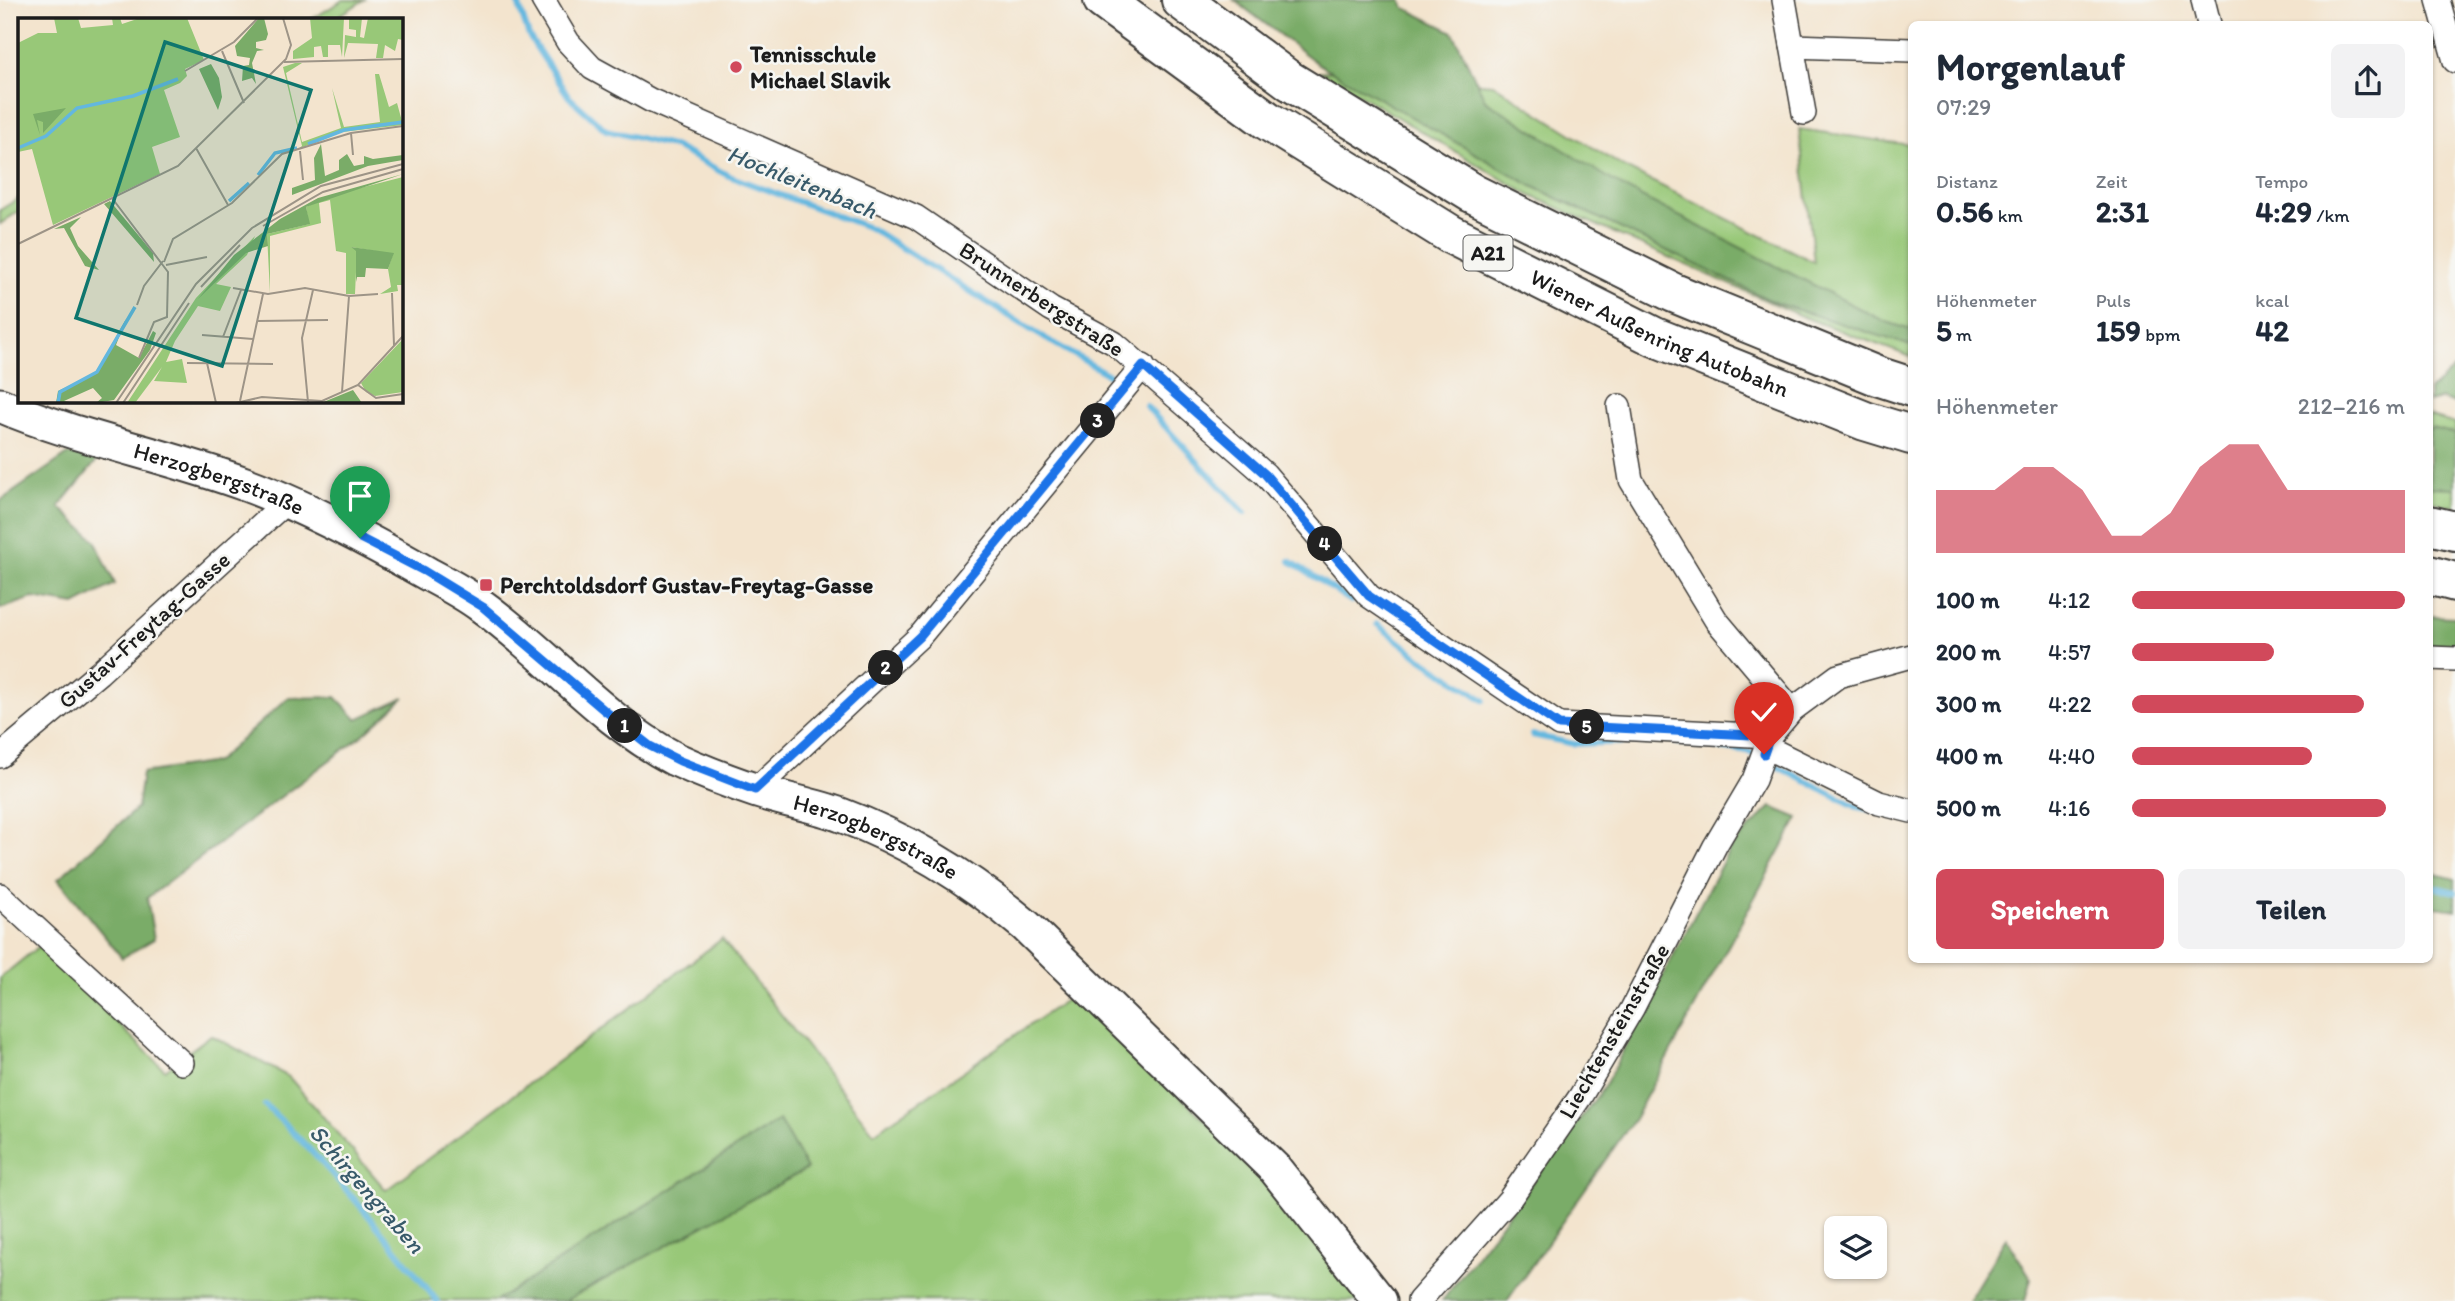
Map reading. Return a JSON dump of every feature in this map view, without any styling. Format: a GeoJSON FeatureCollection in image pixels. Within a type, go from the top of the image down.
{"type":"FeatureCollection","features":[{"type":"Feature","properties":{"kind":"highway","name":"Wiener Außenring Autobahn"},"geometry":{"type":"LineString","coordinates":[[1103,0],[1268,121],[1450,234],[1655,337],[1865,421],[1908,434]]}},
{"type":"Feature","properties":{"kind":"highway","name":"Wiener Außenring Autobahn"},"geometry":{"type":"LineString","coordinates":[[1181,0],[1290,81],[1472,193],[1674,293],[1877,376],[1908,386]]}},
{"type":"Feature","properties":{"kind":"highway"},"geometry":{"type":"LineString","coordinates":[[2433,526],[2455,531]]}},
{"type":"Feature","properties":{"kind":"highway"},"geometry":{"type":"LineString","coordinates":[[2433,576],[2455,582]]}},
{"type":"Feature","properties":{"kind":"main road","name":"Herzogbergstraße"},"geometry":{"type":"LineString","coordinates":[[0,405],[72,432],[244,484],[287,501],[424,571],[483,607],[650,746],[680,761],[755,790],[840,814],[880,832],[959,875],[1000,904],[1098,994],[1275,1169],[1380,1301]]}},
{"type":"Feature","properties":{"kind":"street","name":"Brunnerbergstraße"},"geometry":{"type":"LineString","coordinates":[[543,0],[568,42],[592,68],[650,100],[916,216],[1051,309],[1114,342],[1265,474],[1369,596],[1559,725],[1764,753],[1878,803],[1908,810]]}},
{"type":"Feature","properties":{"kind":"street"},"geometry":{"type":"LineString","coordinates":[[1784,0],[1804,113]]}},
{"type":"Feature","properties":{"kind":"street"},"geometry":{"type":"LineString","coordinates":[[2203,0],[2208,21]]}},
{"type":"Feature","properties":{"kind":"street"},"geometry":{"type":"LineString","coordinates":[[2438,0],[2455,61]]}},
{"type":"Feature","properties":{"kind":"street"},"geometry":{"type":"LineString","coordinates":[[1792,46],[1908,50]]}},
{"type":"Feature","properties":{"kind":"street"},"geometry":{"type":"LineString","coordinates":[[755,790],[920,636],[1143,366]]}},
{"type":"Feature","properties":{"kind":"street"},"geometry":{"type":"LineString","coordinates":[[1619,406],[1631,480],[1716,620],[1791,710]]}},
{"type":"Feature","properties":{"kind":"street","name":"Gustav-Freytag-Gasse"},"geometry":{"type":"LineString","coordinates":[[0,757],[99,673],[287,501]]}},
{"type":"Feature","properties":{"kind":"street","name":"Liechtensteinstraße"},"geometry":{"type":"LineString","coordinates":[[1419,1301],[1509,1200],[1580,1097],[1632,1009],[1715,846],[1754,780],[1764,753],[1791,710],[1838,676],[1908,657]]}},
{"type":"Feature","properties":{"kind":"street"},"geometry":{"type":"LineString","coordinates":[[2433,658],[2455,659]]}},
{"type":"Feature","properties":{"kind":"street"},"geometry":{"type":"LineString","coordinates":[[0,895],[182,1063]]}},
{"type":"Feature","properties":{"kind":"green space"},"geometry":{"type":"Polygon","coordinates":[[[343,0],[364,0],[336,18],[314,18],[343,0]]]}},
{"type":"Feature","properties":{"kind":"green space"},"geometry":{"type":"Polygon","coordinates":[[[1234,0],[1401,0],[1405,8],[1453,32],[1485,100],[1626,189],[1884,321],[1908,329],[1908,345],[1776,303],[1534,187],[1317,63],[1234,0]]]}},
{"type":"Feature","properties":{"kind":"green space"},"geometry":{"type":"Polygon","coordinates":[[[1319,71],[1493,84],[1625,168],[1814,262],[1799,129],[1908,145],[1908,356],[1801,316],[1529,195],[1319,71]]]}},
{"type":"Feature","properties":{"kind":"green space"},"geometry":{"type":"Polygon","coordinates":[[[18,199],[18,212],[0,224],[0,210],[18,199]]]}},
{"type":"Feature","properties":{"kind":"green space"},"geometry":{"type":"Polygon","coordinates":[[[2455,368],[2455,404],[2441,399],[2433,401],[2433,387],[2455,368]]]}},
{"type":"Feature","properties":{"kind":"green space"},"geometry":{"type":"Polygon","coordinates":[[[2433,417],[2455,424],[2455,507],[2433,502],[2433,417]]]}},
{"type":"Feature","properties":{"kind":"green space"},"geometry":{"type":"Polygon","coordinates":[[[2433,428],[2455,434],[2455,488],[2433,487],[2433,428]]]}},
{"type":"Feature","properties":{"kind":"green space"},"geometry":{"type":"Polygon","coordinates":[[[68,454],[99,458],[59,507],[95,540],[115,584],[75,605],[33,598],[0,609],[0,501],[68,454]]]}},
{"type":"Feature","properties":{"kind":"green space"},"geometry":{"type":"Polygon","coordinates":[[[2433,616],[2455,617],[2455,647],[2433,644],[2433,616]]]}},
{"type":"Feature","properties":{"kind":"green space"},"geometry":{"type":"Polygon","coordinates":[[[336,697],[357,719],[405,697],[363,735],[147,898],[154,939],[122,958],[58,879],[137,808],[142,773],[216,762],[288,698],[336,697]]]}},
{"type":"Feature","properties":{"kind":"green space"},"geometry":{"type":"Polygon","coordinates":[[[1771,807],[1798,818],[1634,1119],[1507,1301],[1442,1301],[1604,1087],[1730,848],[1771,807]]]}},
{"type":"Feature","properties":{"kind":"green space"},"geometry":{"type":"Polygon","coordinates":[[[2433,873],[2455,879],[2455,910],[2433,907],[2433,873]]]}},
{"type":"Feature","properties":{"kind":"green space"},"geometry":{"type":"Polygon","coordinates":[[[722,939],[874,1133],[1073,995],[1267,1179],[1361,1301],[0,1301],[0,978],[39,946],[165,1070],[211,1035],[289,1077],[386,1190],[722,939]]]}},
{"type":"Feature","properties":{"kind":"green space"},"geometry":{"type":"Polygon","coordinates":[[[779,1120],[807,1169],[565,1301],[496,1301],[779,1120]]]}},
{"type":"Feature","properties":{"kind":"green space"},"geometry":{"type":"Polygon","coordinates":[[[2006,1238],[2031,1278],[2025,1301],[1968,1301],[2006,1238]]]}},
{"type":"Feature","properties":{"kind":"waterway","name":"Hochleitenbach"},"geometry":{"type":"LineString","coordinates":[[517,0],[529,36],[569,97],[606,130],[675,147],[729,176],[870,228],[1036,333],[1111,376]]}},
{"type":"Feature","properties":{"kind":"waterway","name":"Hochleitenbach"},"geometry":{"type":"LineString","coordinates":[[1146,406],[1245,513]]}},
{"type":"Feature","properties":{"kind":"waterway","name":"Hochleitenbach"},"geometry":{"type":"LineString","coordinates":[[1290,561],[1351,601]]}},
{"type":"Feature","properties":{"kind":"waterway","name":"Hochleitenbach"},"geometry":{"type":"LineString","coordinates":[[1377,624],[1419,657],[1484,700]]}},
{"type":"Feature","properties":{"kind":"waterway","name":"Hochleitenbach"},"geometry":{"type":"LineString","coordinates":[[1532,735],[1574,744],[1655,741]]}},
{"type":"Feature","properties":{"kind":"waterway","name":"Hochleitenbach"},"geometry":{"type":"LineString","coordinates":[[1676,742],[1749,752],[1857,807],[1872,810]]}},
{"type":"Feature","properties":{"kind":"waterway","name":"Hochleitenbach"},"geometry":{"type":"LineString","coordinates":[[2433,887],[2455,892]]}},
{"type":"Feature","properties":{"kind":"waterway","name":"Schirgengraben"},"geometry":{"type":"LineString","coordinates":[[265,1105],[333,1175],[437,1301]]}},
{"type":"Feature","properties":{"kind":"place","name":"Tennisschule Michael Slavik"},"geometry":{"type":"Point","coordinates":[736,67]}},
{"type":"Feature","properties":{"kind":"place","name":"Perchtoldsdorf Gustav-Freytag-Gasse"},"geometry":{"type":"Point","coordinates":[486,585]}},
{"type":"Feature","properties":{"kind":"route"},"geometry":{"type":"LineString","coordinates":[[360,538],[424,571],[483,607],[650,746],[680,761],[755,790],[920,636],[1143,366],[1265,474],[1369,596],[1559,725],[1770,736],[1764,754]]}}]}
